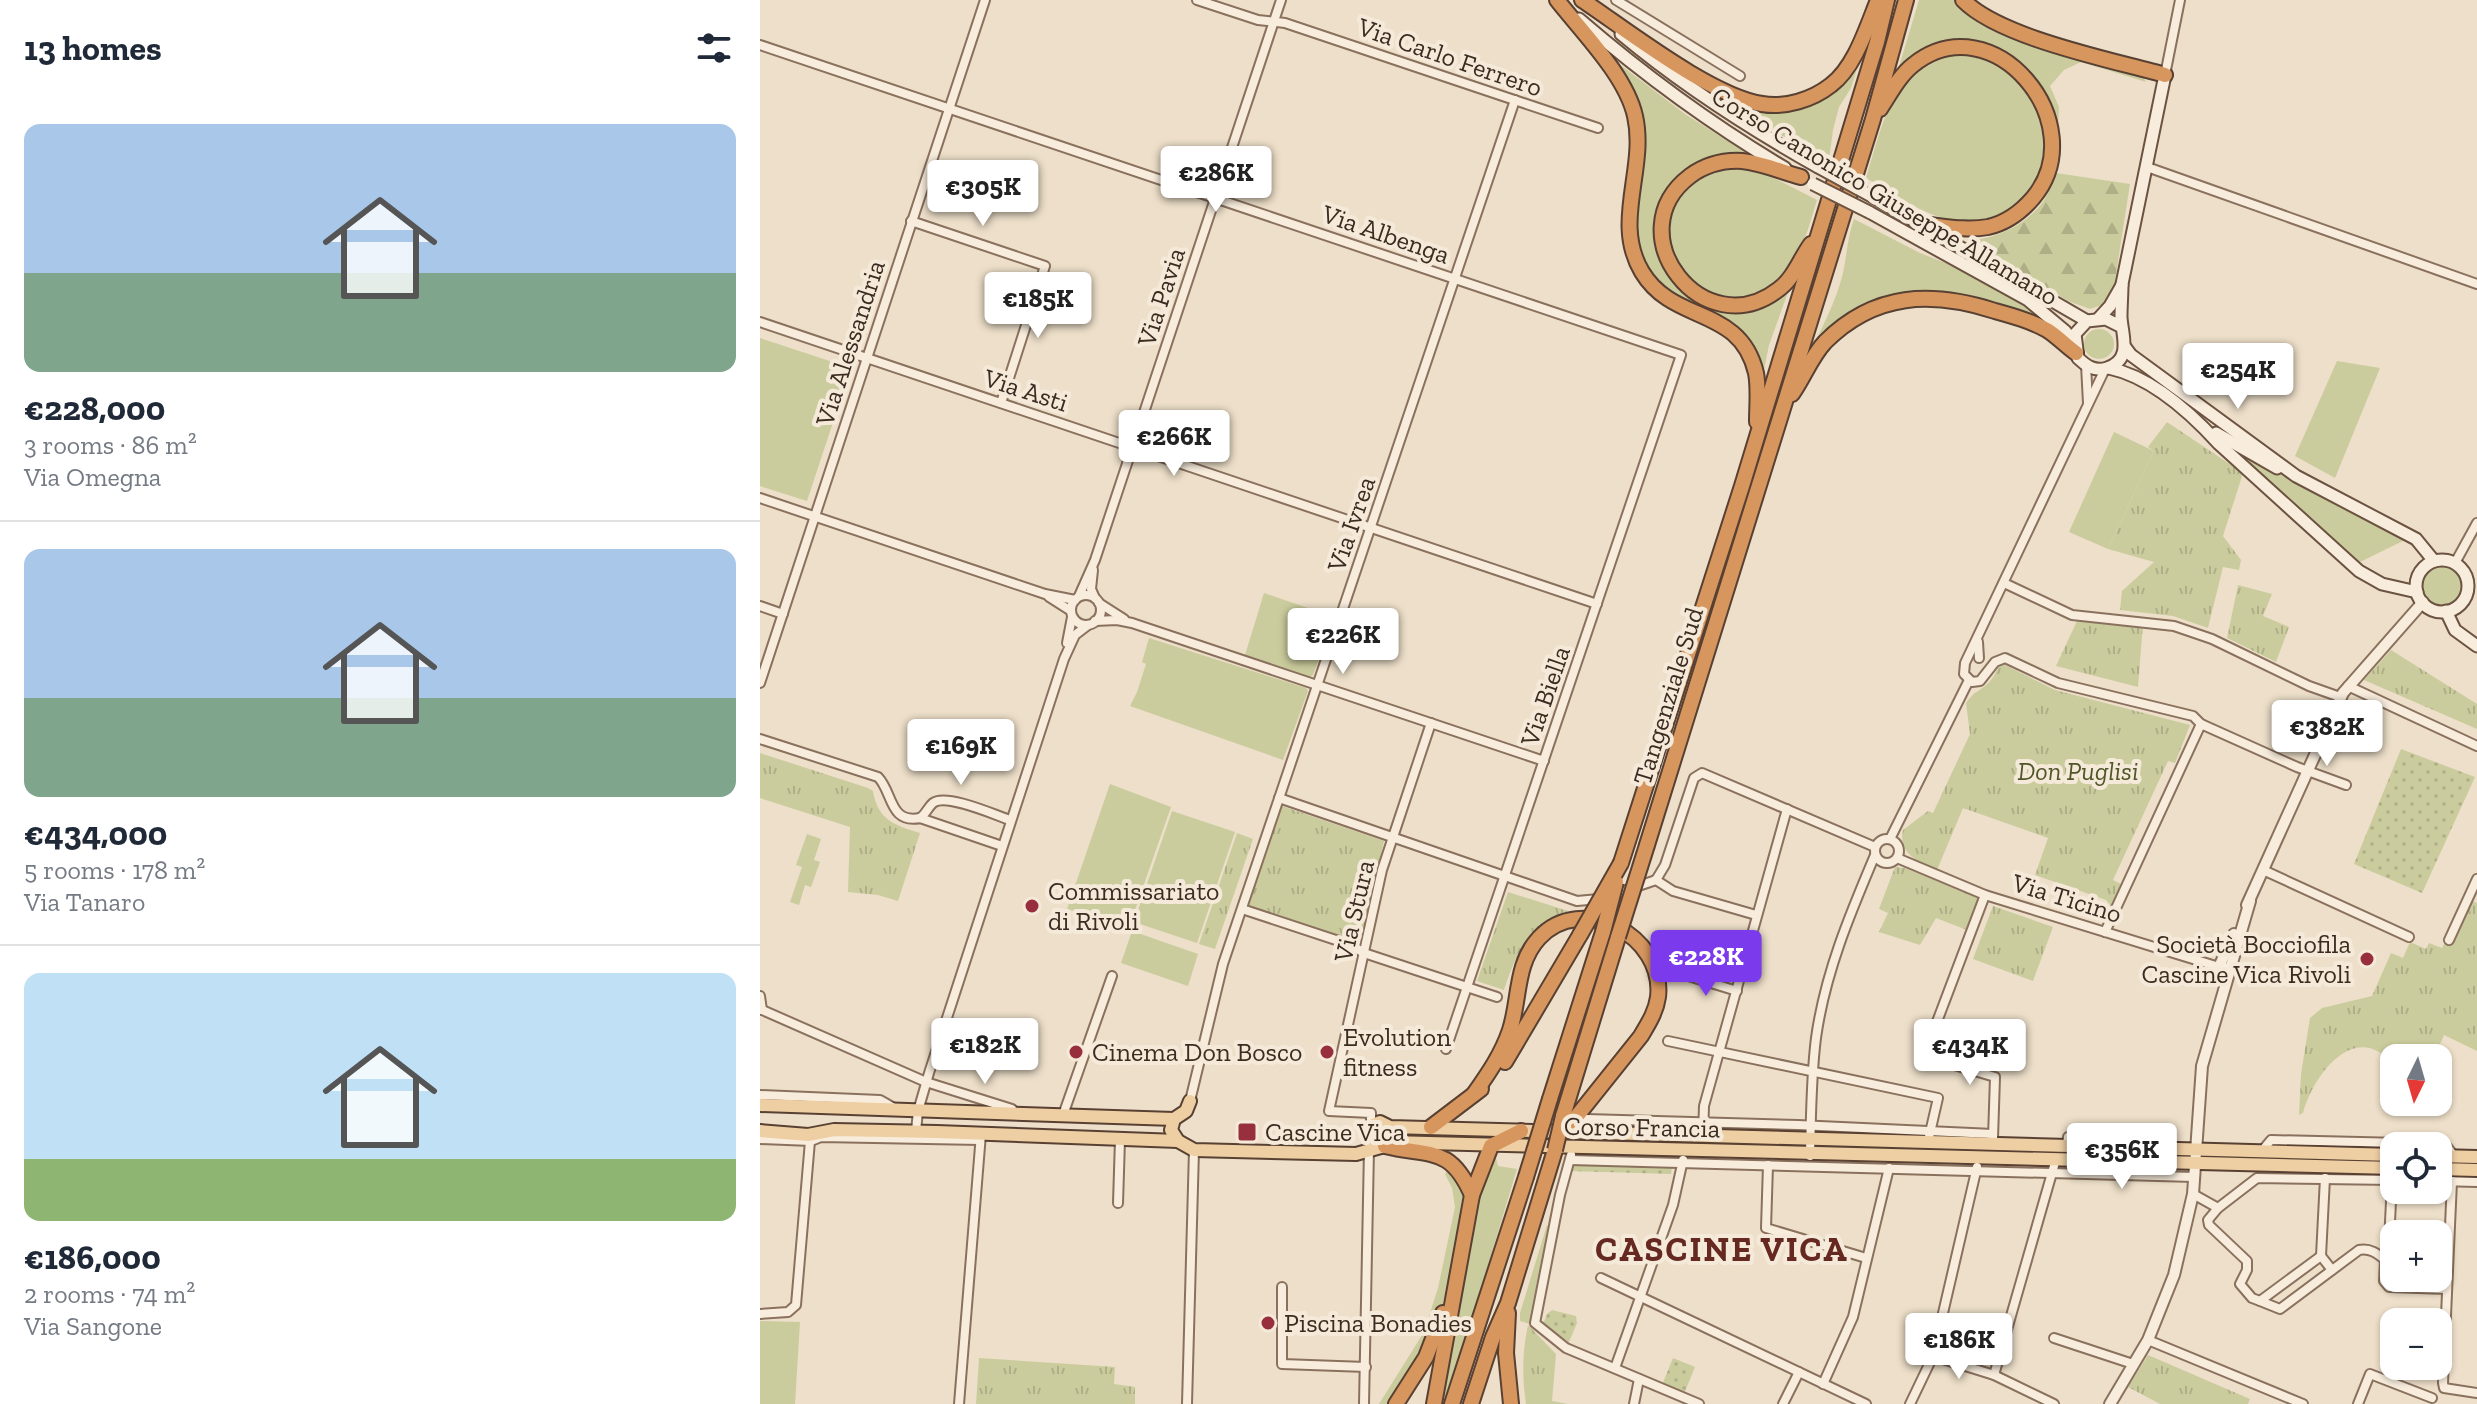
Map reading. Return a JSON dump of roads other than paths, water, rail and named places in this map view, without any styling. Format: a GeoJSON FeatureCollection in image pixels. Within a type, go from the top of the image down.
{"type":"FeatureCollection","features":[{"type":"Feature","properties":{"kind":"highway"},"geometry":{"type":"LineString","coordinates":[[1557,0],[1616,75],[1635,115],[1638,152],[1627,225],[1642,272],[1662,295],[1688,311],[1714,319],[1734,332],[1750,353],[1757,376],[1757,436]]}},
{"type":"Feature","properties":{"kind":"highway"},"geometry":{"type":"LineString","coordinates":[[1582,0],[1726,92],[1766,105],[1792,104],[1833,84],[1849,63],[1878,0]]}},
{"type":"Feature","properties":{"kind":"highway","name":"Tangenziale Sud"},"geometry":{"type":"LineString","coordinates":[[1452,1404],[1757,436],[1887,0]]}},
{"type":"Feature","properties":{"kind":"highway","name":"Tangenziale Sud"},"geometry":{"type":"LineString","coordinates":[[1471,1404],[1508,1303],[1567,1102],[1873,119],[1906,0]]}},
{"type":"Feature","properties":{"kind":"highway"},"geometry":{"type":"LineString","coordinates":[[1963,0],[1991,21],[2013,30],[2165,75]]}},
{"type":"Feature","properties":{"kind":"highway"},"geometry":{"type":"LineString","coordinates":[[1873,119],[1905,72],[1914,64],[1941,50],[1955,48],[1999,57],[2025,77],[2043,103],[2051,133],[2049,165],[2039,190],[2029,202],[2015,215],[1989,227],[1921,224]]}},
{"type":"Feature","properties":{"kind":"highway"},"geometry":{"type":"LineString","coordinates":[[1807,180],[1743,161],[1699,170],[1675,192],[1667,206],[1663,220],[1664,250],[1675,274],[1696,294],[1719,304],[1745,304],[1758,301],[1780,288],[1818,235]]}},
{"type":"Feature","properties":{"kind":"highway"},"geometry":{"type":"LineString","coordinates":[[1783,407],[1814,356],[1830,338],[1867,312],[1899,301],[1930,297],[1965,301],[2037,325],[2075,348]]}},
{"type":"Feature","properties":{"kind":"highway"},"geometry":{"type":"LineString","coordinates":[[1431,1127],[1498,1074],[1621,863]]}},
{"type":"Feature","properties":{"kind":"highway"},"geometry":{"type":"LineString","coordinates":[[1474,1094],[1505,1043],[1515,1011],[1521,967],[1548,931],[1568,923],[1589,920],[1621,928],[1647,951],[1656,972],[1658,995],[1650,1021],[1641,1036],[1585,1105],[1555,1150]]}},
{"type":"Feature","properties":{"kind":"highway"},"geometry":{"type":"LineString","coordinates":[[1434,1404],[1472,1195],[1491,1146],[1521,1131]]}},
{"type":"Feature","properties":{"kind":"highway"},"geometry":{"type":"LineString","coordinates":[[1379,1145],[1443,1156],[1462,1174],[1472,1195]]}},
{"type":"Feature","properties":{"kind":"highway"},"geometry":{"type":"LineString","coordinates":[[1396,1404],[1435,1341],[1460,1259]]}},
{"type":"Feature","properties":{"kind":"highway"},"geometry":{"type":"LineString","coordinates":[[1508,1303],[1506,1353],[1511,1404]]}},
{"type":"Feature","properties":{"kind":"main road","name":"Corso Canonico Giuseppe Allamano"},"geometry":{"type":"LineString","coordinates":[[1557,0],[1617,52],[1684,101],[1807,180],[2028,300],[2065,331],[2075,348]]}},
{"type":"Feature","properties":{"kind":"main road","name":"Corso Canonico Giuseppe Allamano"},"geometry":{"type":"LineString","coordinates":[[1582,0],[1690,88],[1740,121],[2093,319]]}},
{"type":"Feature","properties":{"kind":"main road"},"geometry":{"type":"LineString","coordinates":[[2165,75],[2122,284],[2125,347],[2131,355],[2296,476]]}},
{"type":"Feature","properties":{"kind":"main road"},"geometry":{"type":"LineString","coordinates":[[2122,284],[2110,306],[2080,326],[2075,348],[2086,365],[2138,377],[2203,426],[2252,455],[2416,539],[2434,561]]}},
{"type":"Feature","properties":{"kind":"main road"},"geometry":{"type":"LineString","coordinates":[[2093,319],[2114,322],[2122,327]]}},
{"type":"Feature","properties":{"kind":"main road"},"geometry":{"type":"LineString","coordinates":[[2107,368],[2120,360],[2125,347]]}},
{"type":"Feature","properties":{"kind":"main road"},"geometry":{"type":"LineString","coordinates":[[2203,426],[2359,571],[2382,584],[2451,609]]}},
{"type":"Feature","properties":{"kind":"main road"},"geometry":{"type":"LineString","coordinates":[[2422,600],[2418,577],[2422,570],[2434,561],[2448,560],[2473,578],[2467,592],[2451,609]]}},
{"type":"Feature","properties":{"kind":"main road"},"geometry":{"type":"LineString","coordinates":[[2451,609],[2455,630],[2477,646]]}},
{"type":"Feature","properties":{"kind":"main road"},"geometry":{"type":"LineString","coordinates":[[760,1105],[918,1111],[982,1107],[1036,1115],[1174,1119],[1186,1111],[1190,1101]]}},
{"type":"Feature","properties":{"kind":"main road"},"geometry":{"type":"LineString","coordinates":[[1174,1119],[1171,1130],[1178,1141]]}},
{"type":"Feature","properties":{"kind":"main road"},"geometry":{"type":"LineString","coordinates":[[1371,1120],[1368,1133],[1379,1145],[1393,1134],[1390,1127]]}},
{"type":"Feature","properties":{"kind":"main road","name":"Corso Francia"},"geometry":{"type":"LineString","coordinates":[[1371,1120],[1390,1127],[1579,1134],[1642,1135],[1703,1129],[1993,1139],[2380,1175]]}},
{"type":"Feature","properties":{"kind":"main road"},"geometry":{"type":"LineString","coordinates":[[760,1131],[808,1135],[834,1130],[916,1131],[981,1137],[1178,1141],[1194,1150]]}},
{"type":"Feature","properties":{"kind":"main road","name":"Corso Francia"},"geometry":{"type":"LineString","coordinates":[[1194,1150],[1356,1154],[1379,1145],[1491,1146],[1571,1154],[1684,1149],[1810,1159],[1978,1164],[2261,1152],[2380,1155]]}},
{"type":"Feature","properties":{"kind":"main road","name":"Corso Francia"},"geometry":{"type":"LineString","coordinates":[[2454,1156],[2477,1157]]}},
{"type":"Feature","properties":{"kind":"main road"},"geometry":{"type":"LineString","coordinates":[[2452,1169],[2477,1170]]}},
{"type":"Feature","properties":{"kind":"street","name":"Via Alessandria"},"geometry":{"type":"LineString","coordinates":[[760,683],[985,0]]}},
{"type":"Feature","properties":{"kind":"street","name":"Via Carlo Ferrero"},"geometry":{"type":"LineString","coordinates":[[1197,0],[1258,20],[1285,23],[1598,128]]}},
{"type":"Feature","properties":{"kind":"street","name":"Via Pavia"},"geometry":{"type":"LineString","coordinates":[[1077,598],[1094,562],[1281,0]]}},
{"type":"Feature","properties":{"kind":"street"},"geometry":{"type":"LineString","coordinates":[[1616,0],[1740,76]]}},
{"type":"Feature","properties":{"kind":"street"},"geometry":{"type":"LineString","coordinates":[[2165,75],[2180,0]]}},
{"type":"Feature","properties":{"kind":"street","name":"Via Albenga"},"geometry":{"type":"LineString","coordinates":[[760,45],[1681,355]]}},
{"type":"Feature","properties":{"kind":"street","name":"Via Ivrea"},"geometry":{"type":"LineString","coordinates":[[1190,1101],[1223,964],[1515,100]]}},
{"type":"Feature","properties":{"kind":"street"},"geometry":{"type":"LineString","coordinates":[[2147,167],[2477,284]]}},
{"type":"Feature","properties":{"kind":"street"},"geometry":{"type":"LineString","coordinates":[[911,221],[1045,266],[1001,403]]}},
{"type":"Feature","properties":{"kind":"street","name":"Via Asti"},"geometry":{"type":"LineString","coordinates":[[760,322],[1597,604]]}},
{"type":"Feature","properties":{"kind":"street","name":"Via Biella"},"geometry":{"type":"LineString","coordinates":[[1446,1049],[1681,355]]}},
{"type":"Feature","properties":{"kind":"street"},"geometry":{"type":"LineString","coordinates":[[2086,365],[2088,407]]}},
{"type":"Feature","properties":{"kind":"street"},"geometry":{"type":"LineString","coordinates":[[2107,368],[1963,670],[1969,680],[1976,682],[1983,680],[2000,659],[2011,660],[2058,683],[2193,716],[2201,724],[2346,785]]}},
{"type":"Feature","properties":{"kind":"street"},"geometry":{"type":"LineString","coordinates":[[760,498],[1045,594],[1077,598],[1087,595],[1132,623]]}},
{"type":"Feature","properties":{"kind":"street"},"geometry":{"type":"LineString","coordinates":[[2455,563],[2477,523]]}},
{"type":"Feature","properties":{"kind":"street","name":"Via Pavia"},"geometry":{"type":"LineString","coordinates":[[1094,562],[1091,589],[1097,601]]}},
{"type":"Feature","properties":{"kind":"street"},"geometry":{"type":"LineString","coordinates":[[2004,583],[2072,615],[2174,626],[2212,639],[2309,686],[2340,697]]}},
{"type":"Feature","properties":{"kind":"street"},"geometry":{"type":"LineString","coordinates":[[1045,594],[1079,623],[1117,620],[1132,623],[1544,761]]}},
{"type":"Feature","properties":{"kind":"street"},"geometry":{"type":"LineString","coordinates":[[1064,659],[1077,598]]}},
{"type":"Feature","properties":{"kind":"street"},"geometry":{"type":"LineString","coordinates":[[2110,1404],[2148,1340],[2174,1275],[2193,1194],[2202,1066],[2224,968],[2250,901],[2340,697],[2422,600]]}},
{"type":"Feature","properties":{"kind":"street"},"geometry":{"type":"LineString","coordinates":[[916,1131],[926,1082],[1064,659],[1075,635],[1100,613],[1097,601]]}},
{"type":"Feature","properties":{"kind":"street"},"geometry":{"type":"LineString","coordinates":[[760,606],[783,614]]}},
{"type":"Feature","properties":{"kind":"street"},"geometry":{"type":"LineString","coordinates":[[1978,637],[1979,658]]}},
{"type":"Feature","properties":{"kind":"street"},"geometry":{"type":"LineString","coordinates":[[1968,660],[1979,658],[1986,662],[1988,671]]}},
{"type":"Feature","properties":{"kind":"street"},"geometry":{"type":"LineString","coordinates":[[1890,839],[1969,680]]}},
{"type":"Feature","properties":{"kind":"street"},"geometry":{"type":"LineString","coordinates":[[2348,686],[2477,746]]}},
{"type":"Feature","properties":{"kind":"street","name":"Via Stura"},"geometry":{"type":"LineString","coordinates":[[1371,1120],[1329,1111],[1382,870],[1431,723]]}},
{"type":"Feature","properties":{"kind":"street"},"geometry":{"type":"LineString","coordinates":[[2105,932],[2201,724]]}},
{"type":"Feature","properties":{"kind":"street"},"geometry":{"type":"LineString","coordinates":[[760,739],[878,777],[884,783],[895,811],[908,818],[920,818],[1002,846]]}},
{"type":"Feature","properties":{"kind":"street"},"geometry":{"type":"LineString","coordinates":[[1279,798],[1577,901],[1589,901],[1656,880],[1665,865],[1694,778],[1702,773],[1875,851],[1879,861],[1887,864],[1897,858],[1898,847],[1890,839],[1883,839],[1875,851],[1831,968],[1816,1036],[1810,1159]]}},
{"type":"Feature","properties":{"kind":"street"},"geometry":{"type":"LineString","coordinates":[[920,818],[932,804],[942,800],[1010,820]]}},
{"type":"Feature","properties":{"kind":"street"},"geometry":{"type":"LineString","coordinates":[[1703,1129],[1704,1106],[1787,809]]}},
{"type":"Feature","properties":{"kind":"street","name":"Via Ticino"},"geometry":{"type":"LineString","coordinates":[[1897,858],[1985,895],[2224,968]]}},
{"type":"Feature","properties":{"kind":"street"},"geometry":{"type":"LineString","coordinates":[[2263,870],[2409,937]]}},
{"type":"Feature","properties":{"kind":"street"},"geometry":{"type":"LineString","coordinates":[[2449,940],[2477,879]]}},
{"type":"Feature","properties":{"kind":"street"},"geometry":{"type":"LineString","coordinates":[[1656,880],[1673,891],[1756,915]]}},
{"type":"Feature","properties":{"kind":"street"},"geometry":{"type":"LineString","coordinates":[[1985,895],[1924,1056],[1995,1077],[1993,1139]]}},
{"type":"Feature","properties":{"kind":"street"},"geometry":{"type":"LineString","coordinates":[[1242,909],[1497,997]]}},
{"type":"Feature","properties":{"kind":"street"},"geometry":{"type":"LineString","coordinates":[[1685,975],[1737,991]]}},
{"type":"Feature","properties":{"kind":"street"},"geometry":{"type":"LineString","coordinates":[[1063,1115],[1112,976]]}},
{"type":"Feature","properties":{"kind":"street"},"geometry":{"type":"LineString","coordinates":[[760,996],[761,1010],[982,1107]]}},
{"type":"Feature","properties":{"kind":"street"},"geometry":{"type":"LineString","coordinates":[[1668,1041],[1938,1098],[1929,1137]]}},
{"type":"Feature","properties":{"kind":"street"},"geometry":{"type":"LineString","coordinates":[[760,1095],[880,1100],[898,1110]]}},
{"type":"Feature","properties":{"kind":"street","name":"Corso Francia"},"geometry":{"type":"LineString","coordinates":[[1579,1134],[1586,1119],[1642,1121],[1703,1129]]}},
{"type":"Feature","properties":{"kind":"street","name":"Corso Francia"},"geometry":{"type":"LineString","coordinates":[[1642,1121],[1642,1135]]}},
{"type":"Feature","properties":{"kind":"street"},"geometry":{"type":"LineString","coordinates":[[760,1139],[810,1141],[821,1137],[981,1137],[959,1404]]}},
{"type":"Feature","properties":{"kind":"street"},"geometry":{"type":"LineString","coordinates":[[1118,1203],[1120,1139]]}},
{"type":"Feature","properties":{"kind":"street","name":"Corso Francia"},"geometry":{"type":"LineString","coordinates":[[2261,1152],[2271,1140],[2341,1141],[2445,1144],[2454,1156]]}},
{"type":"Feature","properties":{"kind":"street"},"geometry":{"type":"LineString","coordinates":[[760,1314],[788,1312],[796,1305],[810,1141]]}},
{"type":"Feature","properties":{"kind":"street"},"geometry":{"type":"LineString","coordinates":[[1364,1404],[1379,1145]]}},
{"type":"Feature","properties":{"kind":"street"},"geometry":{"type":"LineString","coordinates":[[1615,1368],[1673,1205],[1684,1149]]}},
{"type":"Feature","properties":{"kind":"street"},"geometry":{"type":"LineString","coordinates":[[1187,1404],[1194,1150]]}},
{"type":"Feature","properties":{"kind":"street"},"geometry":{"type":"LineString","coordinates":[[1571,1154],[1535,1323],[1566,1348],[1699,1404]]}},
{"type":"Feature","properties":{"kind":"street","name":"Corso Francia"},"geometry":{"type":"LineString","coordinates":[[1571,1154],[1683,1163],[1768,1165],[1810,1159]]}},
{"type":"Feature","properties":{"kind":"street"},"geometry":{"type":"LineString","coordinates":[[1994,1375],[2056,1159]]}},
{"type":"Feature","properties":{"kind":"street"},"geometry":{"type":"LineString","coordinates":[[1823,1384],[1853,1317],[1891,1163]]}},
{"type":"Feature","properties":{"kind":"street"},"geometry":{"type":"LineString","coordinates":[[1910,1404],[1933,1356],[1978,1164]]}},
{"type":"Feature","properties":{"kind":"street","name":"Corso Francia"},"geometry":{"type":"LineString","coordinates":[[1978,1164],[2052,1173],[2194,1177]]}},
{"type":"Feature","properties":{"kind":"street"},"geometry":{"type":"LineString","coordinates":[[1768,1165],[1766,1228],[1866,1258]]}},
{"type":"Feature","properties":{"kind":"street"},"geometry":{"type":"LineString","coordinates":[[2380,1176],[2257,1178],[2218,1208],[2209,1217],[2208,1224],[2247,1261],[2240,1284],[2252,1298],[2280,1309],[2359,1250],[2371,1251],[2380,1257]]}},
{"type":"Feature","properties":{"kind":"street"},"geometry":{"type":"LineString","coordinates":[[2325,1178],[2321,1256],[2332,1270]]}},
{"type":"Feature","properties":{"kind":"street"},"geometry":{"type":"LineString","coordinates":[[2452,1181],[2477,1182]]}},
{"type":"Feature","properties":{"kind":"street"},"geometry":{"type":"LineString","coordinates":[[2193,1194],[2218,1208]]}},
{"type":"Feature","properties":{"kind":"street"},"geometry":{"type":"LineString","coordinates":[[2260,1301],[2321,1256]]}},
{"type":"Feature","properties":{"kind":"street"},"geometry":{"type":"LineString","coordinates":[[1601,1278],[1866,1404]]}},
{"type":"Feature","properties":{"kind":"street"},"geometry":{"type":"LineString","coordinates":[[1282,1287],[1282,1364],[1366,1367]]}},
{"type":"Feature","properties":{"kind":"street"},"geometry":{"type":"LineString","coordinates":[[2447,1292],[2444,1388],[2477,1393]]}},
{"type":"Feature","properties":{"kind":"street"},"geometry":{"type":"LineString","coordinates":[[2054,1338],[2133,1364]]}},
{"type":"Feature","properties":{"kind":"street"},"geometry":{"type":"LineString","coordinates":[[2148,1340],[2303,1404]]}},
{"type":"Feature","properties":{"kind":"street"},"geometry":{"type":"LineString","coordinates":[[1933,1356],[1994,1375],[2054,1404]]}},
{"type":"Feature","properties":{"kind":"street"},"geometry":{"type":"LineString","coordinates":[[1783,1404],[1799,1372]]}},
{"type":"Feature","properties":{"kind":"street"},"geometry":{"type":"LineString","coordinates":[[2358,1404],[2370,1374],[2432,1398]]}},
{"type":"Feature","properties":{"kind":"street"},"geometry":{"type":"LineString","coordinates":[[1634,1404],[1639,1379]]}},
{"type":"Feature","properties":{"kind":"place","name":"Commissariato di Rivoli"},"geometry":{"type":"Point","coordinates":[1032,906]}},
{"type":"Feature","properties":{"kind":"place","name":"Società Bocciofila Cascine Vica Rivoli"},"geometry":{"type":"Point","coordinates":[2367,959]}},
{"type":"Feature","properties":{"kind":"place","name":"Cinema Don Bosco"},"geometry":{"type":"Point","coordinates":[1076,1052]}},
{"type":"Feature","properties":{"kind":"place","name":"Evolution fitness"},"geometry":{"type":"Point","coordinates":[1327,1052]}},
{"type":"Feature","properties":{"kind":"place","name":"Cascine Vica"},"geometry":{"type":"Point","coordinates":[1247,1132]}},
{"type":"Feature","properties":{"kind":"place","name":"Piscina Bonadies"},"geometry":{"type":"Point","coordinates":[1268,1323]}},
{"type":"Feature","properties":{"kind":"district","name":"CASCINE VICA"},"geometry":{"type":"Point","coordinates":[1722,1249]}},
{"type":"Feature","properties":{"kind":"park label","name":"Don Puglisi"},"geometry":{"type":"Point","coordinates":[2078,771]}}]}
